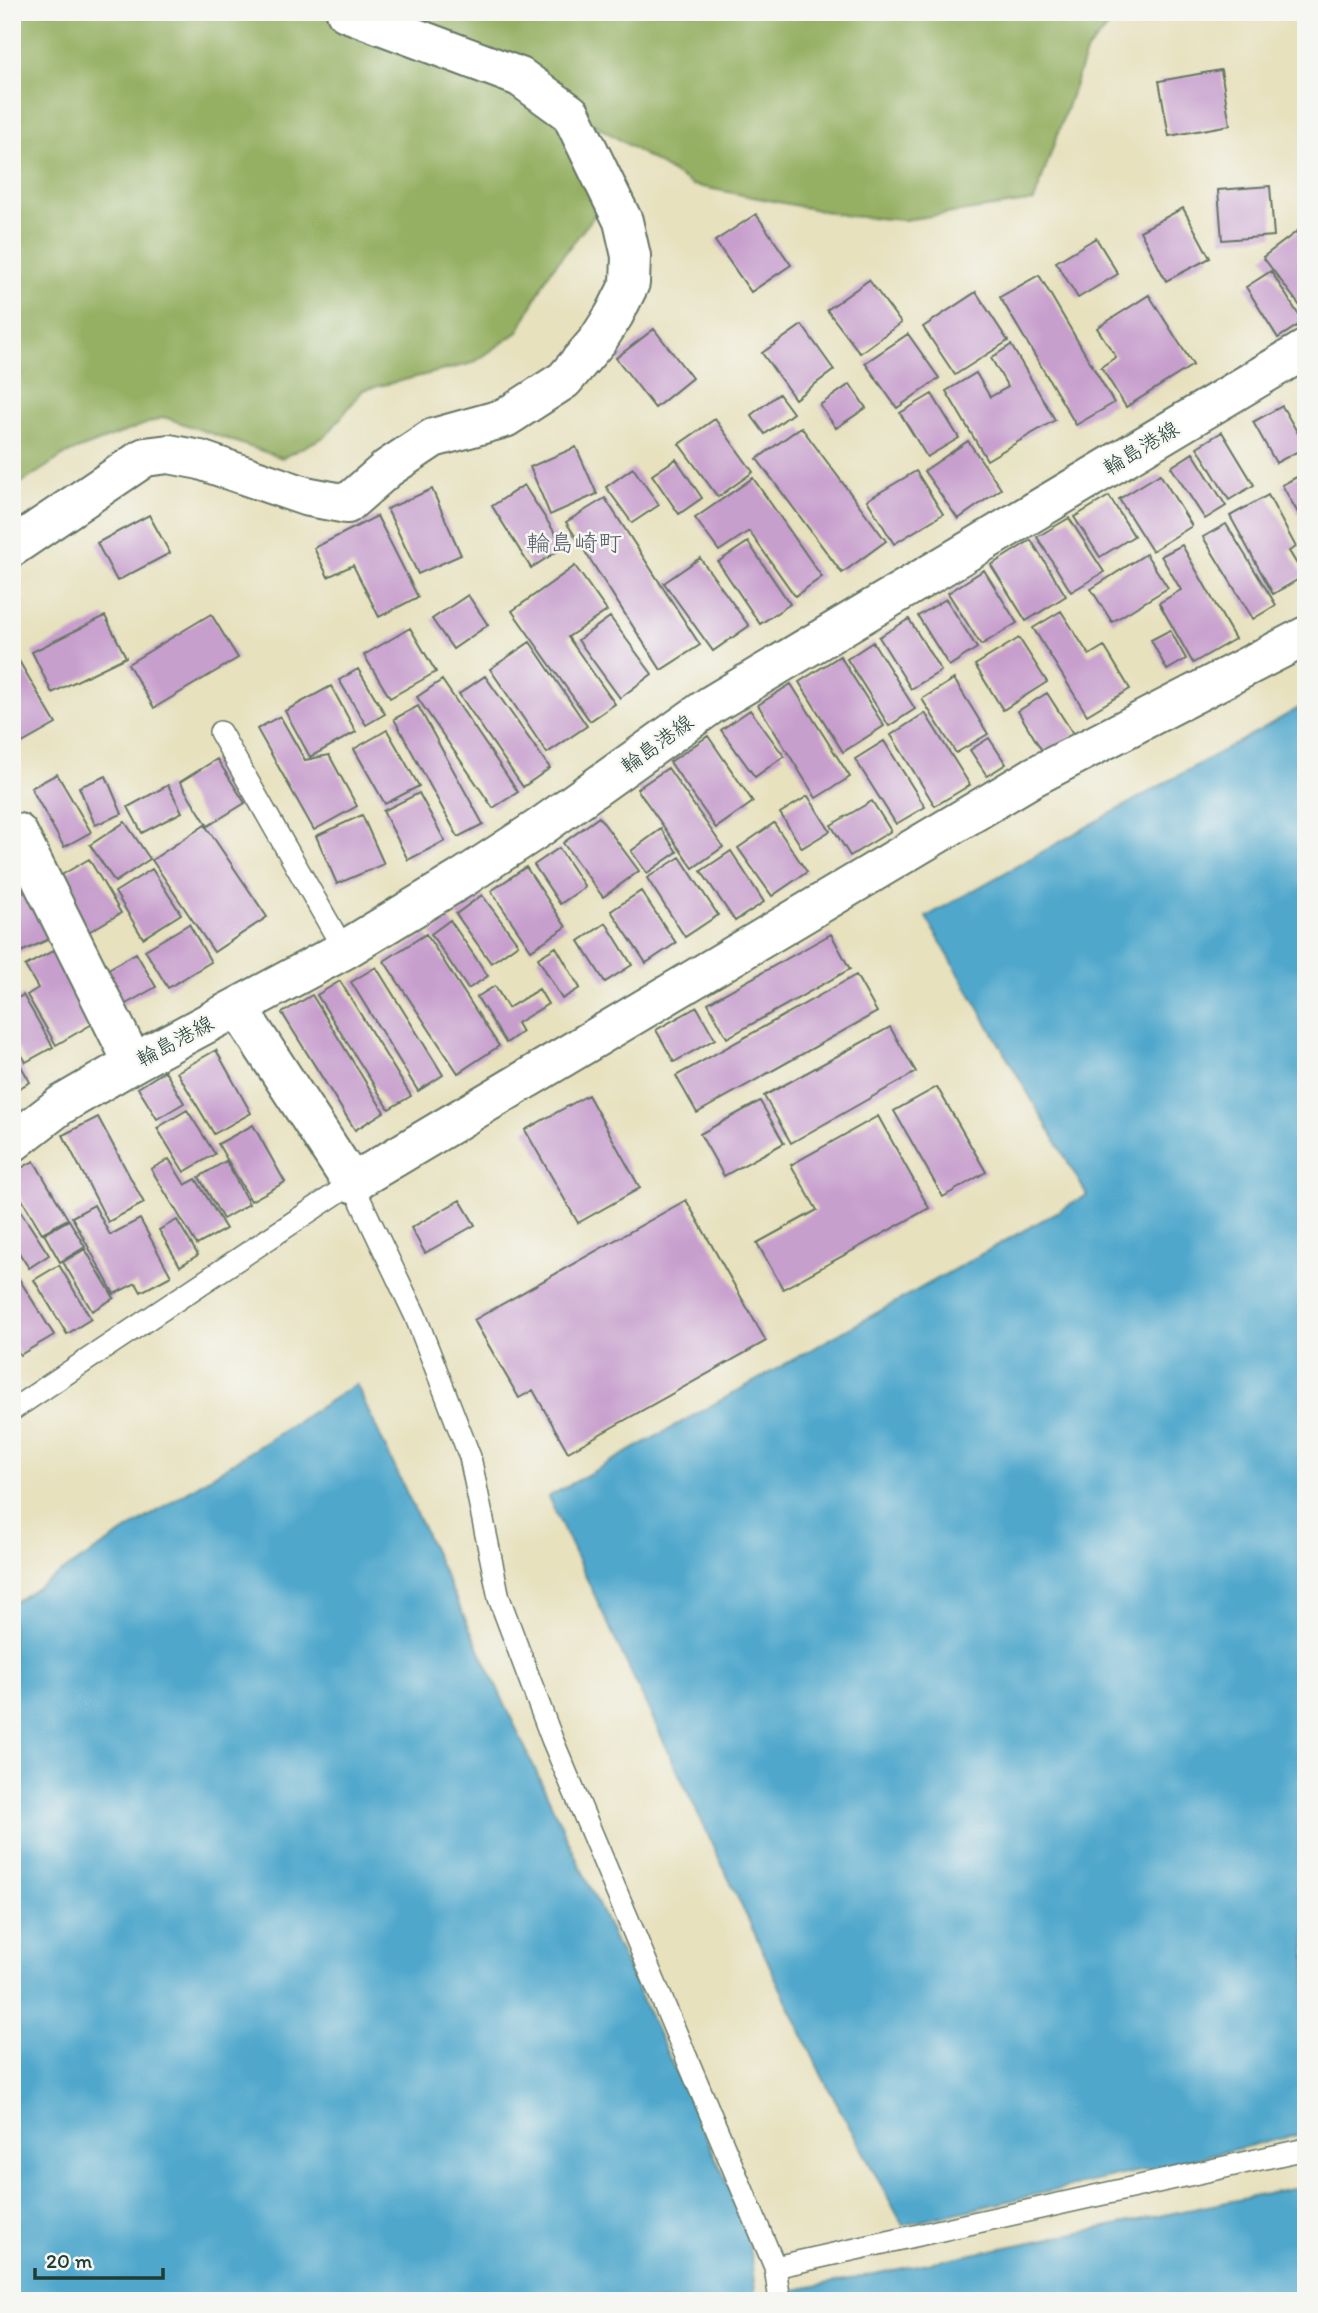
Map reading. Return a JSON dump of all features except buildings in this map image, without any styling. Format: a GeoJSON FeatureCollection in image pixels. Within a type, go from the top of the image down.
{"type":"FeatureCollection","features":[{"type":"Feature","properties":{"kind":"street"},"geometry":{"type":"LineString","coordinates":[[12,547],[145,457],[169,454],[200,460],[305,496],[347,504],[388,468],[433,438],[505,418],[564,380],[598,340],[614,315],[630,283],[631,256],[623,222],[571,114],[520,77],[346,12]]}},
{"type":"Feature","properties":{"kind":"street","name":"輪島港線"},"geometry":{"type":"LineString","coordinates":[[12,1143],[61,1105],[133,1063],[344,950],[539,828],[711,705],[1306,349]]}},
{"type":"Feature","properties":{"kind":"street"},"geometry":{"type":"LineString","coordinates":[[238,1008],[352,1183],[1032,777],[1306,636]]}},
{"type":"Feature","properties":{"kind":"street"},"geometry":{"type":"LineString","coordinates":[[18,833],[133,1063]]}},
{"type":"Feature","properties":{"kind":"lane"},"geometry":{"type":"LineString","coordinates":[[220,732],[344,950]]}},
{"type":"Feature","properties":{"kind":"lane"},"geometry":{"type":"LineString","coordinates":[[12,1410],[352,1183],[415,1315],[470,1457],[499,1598],[552,1739],[775,2267],[780,2301]]}},
{"type":"Feature","properties":{"kind":"lane"},"geometry":{"type":"LineString","coordinates":[[775,2267],[1306,2149]]}},
{"type":"Feature","properties":{"kind":"green space"},"geometry":{"type":"Polygon","coordinates":[[[12,12],[1122,12],[1087,50],[1034,201],[904,220],[848,216],[693,185],[594,124],[618,186],[549,273],[518,332],[473,363],[363,390],[326,436],[282,458],[164,417],[66,454],[12,489],[12,12]]]}},
{"type":"Feature","properties":{"kind":"water"},"geometry":{"type":"Polygon","coordinates":[[[1306,704],[1306,2133],[903,2225],[823,2078],[548,1497],[1087,1195],[926,917],[1306,704]]]}},
{"type":"Feature","properties":{"kind":"water"},"geometry":{"type":"Polygon","coordinates":[[[356,1384],[746,2223],[756,2298],[1306,2186],[1306,2301],[12,2301],[12,1604],[356,1384]]]}},
{"type":"Feature","properties":{"kind":"district","name":"輪島崎町"},"geometry":{"type":"Point","coordinates":[574,543]}}]}
